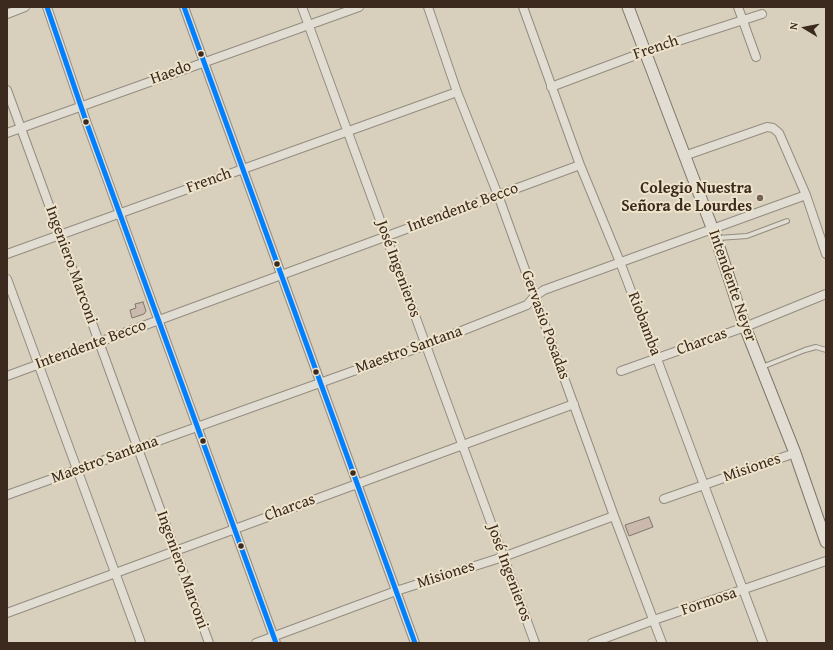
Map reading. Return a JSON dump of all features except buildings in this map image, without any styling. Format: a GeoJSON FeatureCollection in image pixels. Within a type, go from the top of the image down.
{"type":"FeatureCollection","features":[{"type":"Feature","properties":{"kind":"street"},"geometry":{"type":"LineString","coordinates":[[7,14],[25,7]]}},
{"type":"Feature","properties":{"kind":"street"},"geometry":{"type":"LineString","coordinates":[[47,7],[275,640]]}},
{"type":"Feature","properties":{"kind":"street"},"geometry":{"type":"LineString","coordinates":[[184,7],[415,643]]}},
{"type":"Feature","properties":{"kind":"street","name":"José Ingenieros"},"geometry":{"type":"LineString","coordinates":[[302,7],[535,643]]}},
{"type":"Feature","properties":{"kind":"street","name":"Haedo"},"geometry":{"type":"LineString","coordinates":[[7,133],[359,7]]}},
{"type":"Feature","properties":{"kind":"street","name":"Gervasio Posadas"},"geometry":{"type":"LineString","coordinates":[[428,7],[457,92],[498,195],[614,516],[662,643]]}},
{"type":"Feature","properties":{"kind":"street","name":"Riobamba"},"geometry":{"type":"LineString","coordinates":[[523,7],[580,165],[620,262],[657,358],[763,643]]}},
{"type":"Feature","properties":{"kind":"street","name":"Intendente Neyer"},"geometry":{"type":"LineString","coordinates":[[628,7],[714,234],[745,327],[794,453],[826,542]]}},
{"type":"Feature","properties":{"kind":"street"},"geometry":{"type":"LineString","coordinates":[[738,7],[756,58]]}},
{"type":"Feature","properties":{"kind":"street","name":"French"},"geometry":{"type":"LineString","coordinates":[[551,87],[644,52],[762,14]]}},
{"type":"Feature","properties":{"kind":"street","name":"Ingeniero Marconi"},"geometry":{"type":"LineString","coordinates":[[7,90],[209,643]]}},
{"type":"Feature","properties":{"kind":"street","name":"French"},"geometry":{"type":"LineString","coordinates":[[7,254],[457,92]]}},
{"type":"Feature","properties":{"kind":"street"},"geometry":{"type":"LineString","coordinates":[[684,156],[767,127],[773,128],[779,133],[806,196],[826,254]]}},
{"type":"Feature","properties":{"kind":"street","name":"Intendente Becco"},"geometry":{"type":"LineString","coordinates":[[7,376],[580,165]]}},
{"type":"Feature","properties":{"kind":"street","name":"Maestro Santana"},"geometry":{"type":"LineString","coordinates":[[7,495],[426,345],[528,305],[534,297],[544,290],[620,262],[714,234],[806,196]]}},
{"type":"Feature","properties":{"kind":"street"},"geometry":{"type":"LineString","coordinates":[[7,279],[141,643]]}},
{"type":"Feature","properties":{"kind":"street","name":"Charcas"},"geometry":{"type":"LineString","coordinates":[[622,371],[745,327],[826,294]]}},
{"type":"Feature","properties":{"kind":"street","name":"Charcas"},"geometry":{"type":"LineString","coordinates":[[7,614],[574,404]]}},
{"type":"Feature","properties":{"kind":"street","name":"Misiones"},"geometry":{"type":"LineString","coordinates":[[664,499],[794,453]]}},
{"type":"Feature","properties":{"kind":"street","name":"Misiones"},"geometry":{"type":"LineString","coordinates":[[256,643],[275,640],[396,591],[503,557],[614,516]]}},
{"type":"Feature","properties":{"kind":"street","name":"Formosa"},"geometry":{"type":"LineString","coordinates":[[592,643],[826,560]]}},
{"type":"Feature","properties":{"kind":"lane"},"geometry":{"type":"LineString","coordinates":[[714,234],[747,236],[787,221]]}},
{"type":"Feature","properties":{"kind":"lane"},"geometry":{"type":"LineString","coordinates":[[761,367],[805,350],[816,347],[825,348]]}},
{"type":"Feature","properties":{"kind":"transit line"},"geometry":{"type":"LineString","coordinates":[[47,7],[86,121],[276,643]]}},
{"type":"Feature","properties":{"kind":"transit line"},"geometry":{"type":"LineString","coordinates":[[184,7],[415,643]]}},
{"type":"Feature","properties":{"kind":"place","name":"Colegio Nuestra Señora de Lourdes"},"geometry":{"type":"Point","coordinates":[760,198]}}]}
